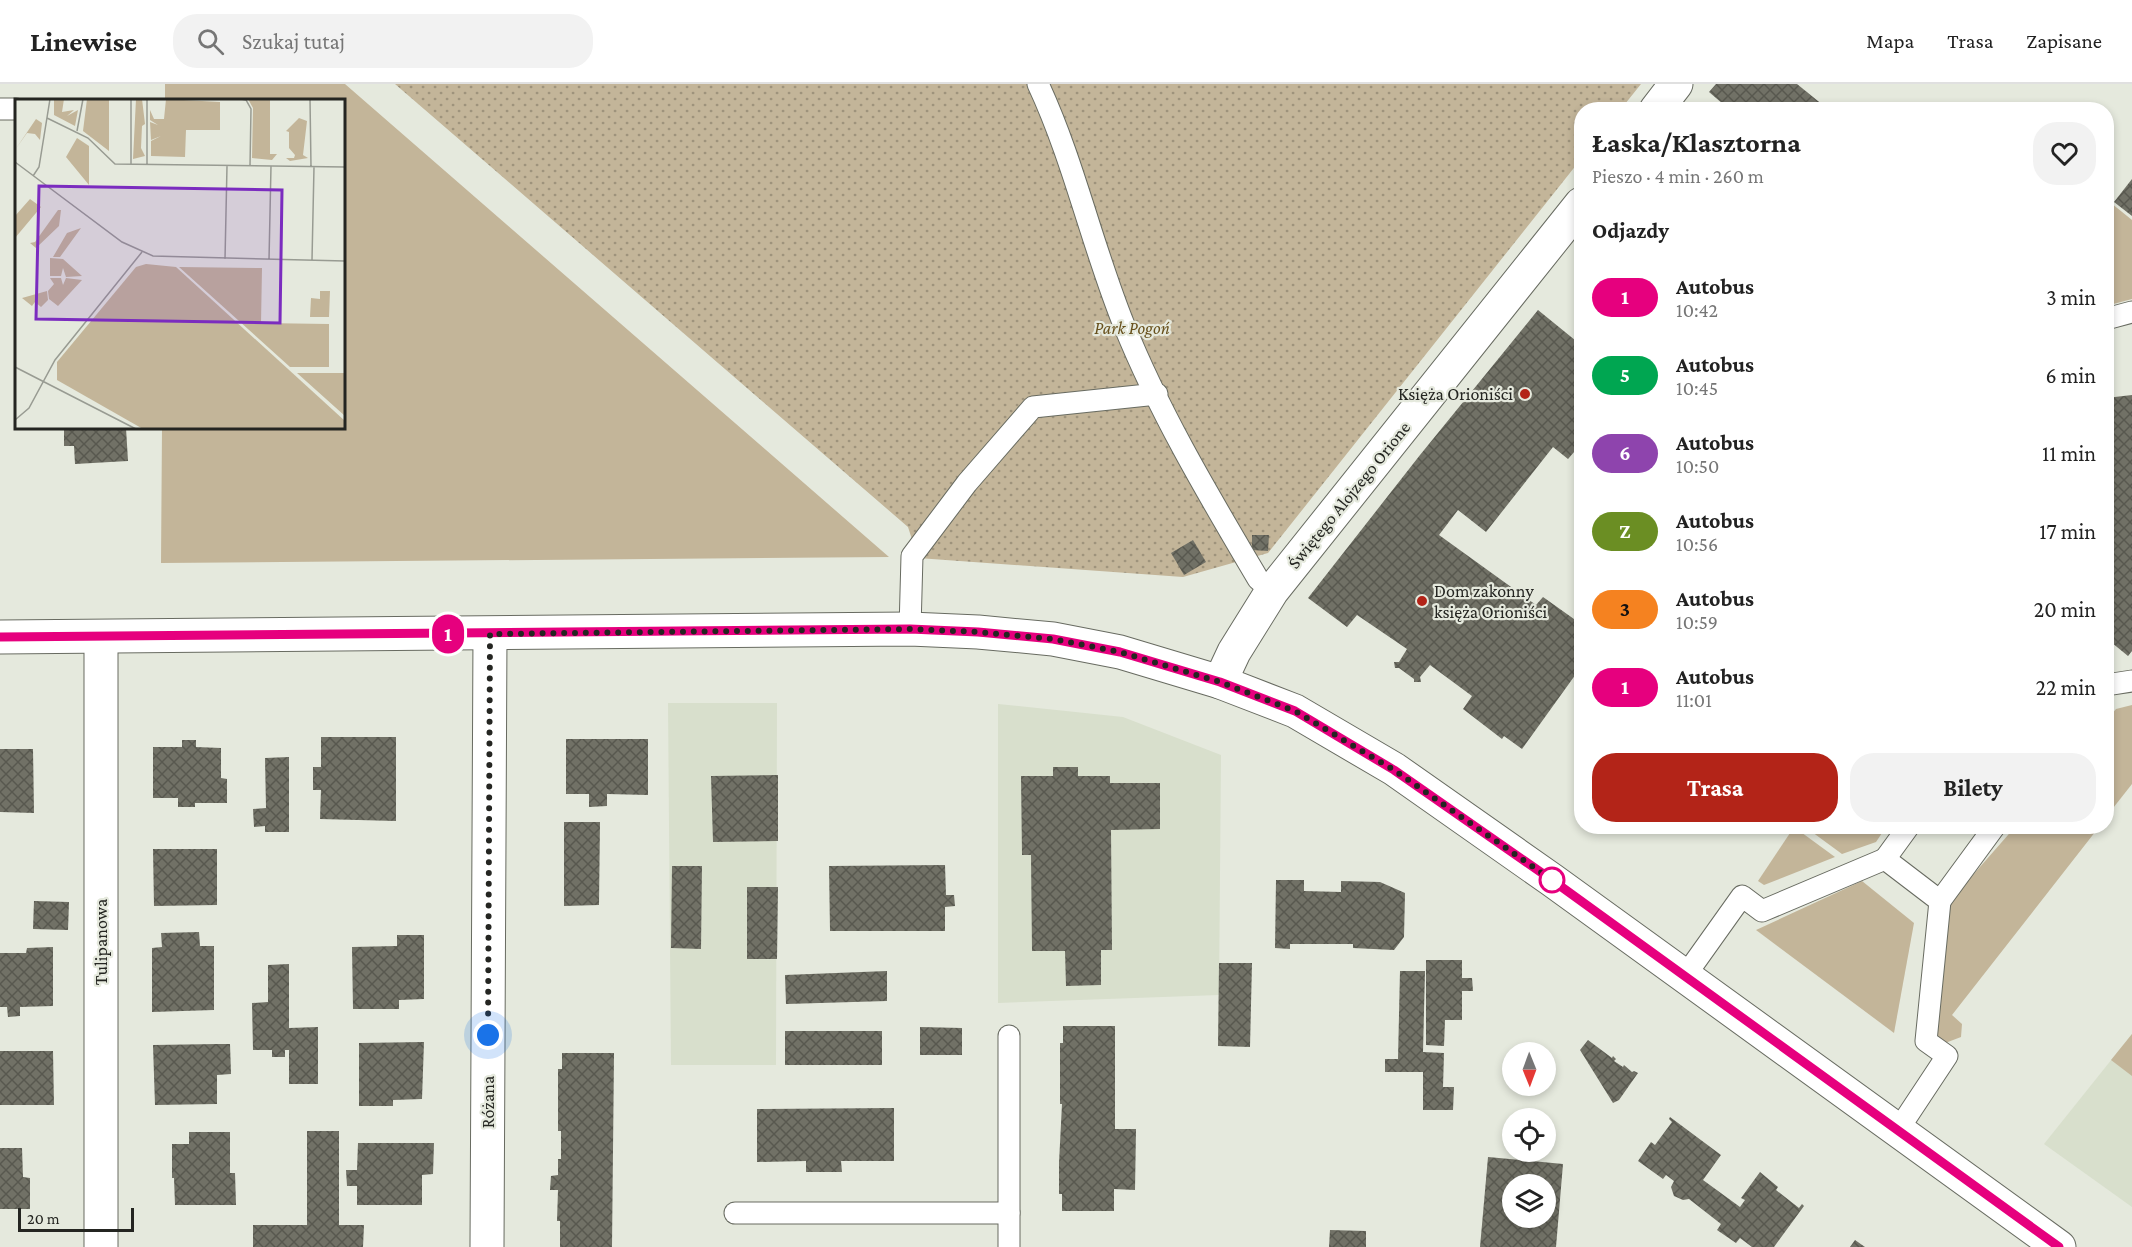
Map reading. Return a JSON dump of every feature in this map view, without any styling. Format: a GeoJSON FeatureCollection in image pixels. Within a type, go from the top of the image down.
{"type":"FeatureCollection","features":[{"type":"Feature","properties":{"kind":"street"},"geometry":{"type":"LineString","coordinates":[[1662,102],[1676,84]]}},
{"type":"Feature","properties":{"kind":"street","name":"Świętego Alojzego Orione"},"geometry":{"type":"LineString","coordinates":[[1220,682],[1234,651],[1272,591],[1574,213]]}},
{"type":"Feature","properties":{"kind":"street"},"geometry":{"type":"LineString","coordinates":[[0,638],[910,629],[1053,639],[1120,652],[1220,682],[1295,711],[1394,770],[1552,880],[2059,1247]]}},
{"type":"Feature","properties":{"kind":"street","name":"Różana"},"geometry":{"type":"LineString","coordinates":[[487,1247],[490,634]]}},
{"type":"Feature","properties":{"kind":"street","name":"Tulipanowa"},"geometry":{"type":"LineString","coordinates":[[100,1247],[101,637]]}},
{"type":"Feature","properties":{"kind":"lane"},"geometry":{"type":"LineString","coordinates":[[1038,84],[1055,121],[1124,324],[1156,394],[1188,460],[1228,529],[1258,579],[1272,591]]}},
{"type":"Feature","properties":{"kind":"lane"},"geometry":{"type":"LineString","coordinates":[[2114,317],[2132,312]]}},
{"type":"Feature","properties":{"kind":"lane"},"geometry":{"type":"LineString","coordinates":[[910,629],[912,556],[967,483],[1033,407],[1156,394]]}},
{"type":"Feature","properties":{"kind":"lane"},"geometry":{"type":"LineString","coordinates":[[2114,684],[2132,681]]}},
{"type":"Feature","properties":{"kind":"lane"},"geometry":{"type":"LineString","coordinates":[[1684,976],[1742,896],[1762,911],[1885,859],[1903,834]]}},
{"type":"Feature","properties":{"kind":"lane"},"geometry":{"type":"LineString","coordinates":[[1898,1130],[1947,1056],[1926,1041],[1940,901],[1989,834]]}},
{"type":"Feature","properties":{"kind":"lane"},"geometry":{"type":"LineString","coordinates":[[1885,859],[1940,901]]}},
{"type":"Feature","properties":{"kind":"lane"},"geometry":{"type":"LineString","coordinates":[[1008,1247],[1009,1036]]}},
{"type":"Feature","properties":{"kind":"lane"},"geometry":{"type":"LineString","coordinates":[[735,1214],[1009,1212]]}},
{"type":"Feature","properties":{"kind":"shaded area"},"geometry":{"type":"Polygon","coordinates":[[[668,703],[777,703],[776,1065],[671,1065],[668,703]]]}},
{"type":"Feature","properties":{"kind":"shaded area"},"geometry":{"type":"Polygon","coordinates":[[[998,704],[1123,717],[1221,755],[1219,995],[998,1003],[998,704]]]}},
{"type":"Feature","properties":{"kind":"shaded area"},"geometry":{"type":"Polygon","coordinates":[[[2132,1034],[2132,1207],[2044,1144],[2132,1034]]]}},
{"type":"Feature","properties":{"kind":"green space"},"geometry":{"type":"Polygon","coordinates":[[[165,84],[345,84],[889,557],[161,563],[162,429],[345,429],[345,99],[165,99],[165,84]]]}},
{"type":"Feature","properties":{"kind":"green space","name":"Park Pogoń"},"geometry":{"type":"Polygon","coordinates":[[[395,84],[1641,84],[1627,102],[1574,102],[1574,168],[1268,553],[1183,577],[918,558],[908,527],[395,84]]]}},
{"type":"Feature","properties":{"kind":"green space"},"geometry":{"type":"Polygon","coordinates":[[[2114,205],[2132,220],[2132,299],[2114,304],[2114,205]]]}},
{"type":"Feature","properties":{"kind":"green space"},"geometry":{"type":"Polygon","coordinates":[[[2132,705],[2132,784],[2114,807],[2114,711],[2132,705]]]}},
{"type":"Feature","properties":{"kind":"green space"},"geometry":{"type":"Polygon","coordinates":[[[1789,834],[1804,834],[1835,857],[1764,885],[1758,881],[1789,834]]]}},
{"type":"Feature","properties":{"kind":"green space"},"geometry":{"type":"Polygon","coordinates":[[[1815,834],[1881,834],[1876,842],[1842,854],[1815,834]]]}},
{"type":"Feature","properties":{"kind":"green space"},"geometry":{"type":"Polygon","coordinates":[[[2009,834],[2094,834],[1952,1015],[1962,1024],[1961,1037],[1940,1045],[1933,1040],[1951,900],[2009,834]]]}},
{"type":"Feature","properties":{"kind":"green space"},"geometry":{"type":"Polygon","coordinates":[[[1862,881],[1914,923],[1894,1033],[1756,930],[1862,881]]]}},
{"type":"Feature","properties":{"kind":"green space"},"geometry":{"type":"Polygon","coordinates":[[[2132,1034],[2132,1076],[2111,1060],[2132,1034]]]}},
{"type":"Feature","properties":{"kind":"building"},"geometry":{"type":"Polygon","coordinates":[[[1716,84],[1797,84],[1819,102],[1721,102],[1709,92],[1716,84]]]}},
{"type":"Feature","properties":{"kind":"building"},"geometry":{"type":"Polygon","coordinates":[[[2132,179],[2132,216],[2114,202],[2132,179]]]}},
{"type":"Feature","properties":{"kind":"building","name":"Dom zakonny księża Orioniści"},"geometry":{"type":"Polygon","coordinates":[[[1538,310],[1574,339],[1574,452],[1568,459],[1553,447],[1486,532],[1458,510],[1439,535],[1536,605],[1543,597],[1574,619],[1574,677],[1522,749],[1504,736],[1502,739],[1463,709],[1472,696],[1430,665],[1420,677],[1421,682],[1414,682],[1414,679],[1399,668],[1395,668],[1394,662],[1399,662],[1407,649],[1357,615],[1347,627],[1308,598],[1538,310]]]}},
{"type":"Feature","properties":{"kind":"building"},"geometry":{"type":"Polygon","coordinates":[[[2132,395],[2132,651],[2128,656],[2114,645],[2114,397],[2132,395]]]}},
{"type":"Feature","properties":{"kind":"building"},"geometry":{"type":"Polygon","coordinates":[[[64,429],[126,429],[128,461],[75,464],[74,446],[64,446],[64,429]]]}},
{"type":"Feature","properties":{"kind":"building"},"geometry":{"type":"Polygon","coordinates":[[[1252,535],[1269,535],[1268,551],[1252,550],[1252,535]]]}},
{"type":"Feature","properties":{"kind":"building"},"geometry":{"type":"Polygon","coordinates":[[[1193,540],[1206,562],[1184,575],[1171,553],[1193,540]]]}},
{"type":"Feature","properties":{"kind":"building"},"geometry":{"type":"Polygon","coordinates":[[[321,737],[396,737],[396,821],[320,819],[321,790],[313,790],[313,767],[321,767],[321,737]]]}},
{"type":"Feature","properties":{"kind":"building"},"geometry":{"type":"Polygon","coordinates":[[[566,739],[648,739],[648,795],[607,794],[607,806],[589,807],[589,794],[566,794],[566,739]]]}},
{"type":"Feature","properties":{"kind":"building"},"geometry":{"type":"Polygon","coordinates":[[[182,740],[196,740],[196,747],[221,748],[221,778],[227,779],[227,803],[195,803],[195,807],[178,807],[178,798],[153,798],[153,747],[182,747],[182,740]]]}},
{"type":"Feature","properties":{"kind":"building"},"geometry":{"type":"Polygon","coordinates":[[[0,749],[33,749],[34,813],[0,812],[0,749]]]}},
{"type":"Feature","properties":{"kind":"building"},"geometry":{"type":"Polygon","coordinates":[[[289,757],[289,832],[265,832],[265,826],[254,827],[253,809],[266,808],[265,758],[289,757]]]}},
{"type":"Feature","properties":{"kind":"building"},"geometry":{"type":"Polygon","coordinates":[[[1053,767],[1078,767],[1078,776],[1110,776],[1110,783],[1160,783],[1160,829],[1111,830],[1112,950],[1101,950],[1101,985],[1066,986],[1065,951],[1032,951],[1031,855],[1022,855],[1021,776],[1053,776],[1053,767]]]}},
{"type":"Feature","properties":{"kind":"building"},"geometry":{"type":"Polygon","coordinates":[[[778,775],[778,841],[713,842],[711,776],[778,775]]]}},
{"type":"Feature","properties":{"kind":"building"},"geometry":{"type":"Polygon","coordinates":[[[564,822],[600,822],[599,905],[564,906],[564,822]]]}},
{"type":"Feature","properties":{"kind":"building"},"geometry":{"type":"Polygon","coordinates":[[[153,849],[217,849],[217,905],[154,906],[153,849]]]}},
{"type":"Feature","properties":{"kind":"building"},"geometry":{"type":"Polygon","coordinates":[[[945,865],[946,895],[954,895],[955,906],[945,907],[945,931],[830,931],[829,866],[945,865]]]}},
{"type":"Feature","properties":{"kind":"building"},"geometry":{"type":"Polygon","coordinates":[[[672,866],[702,866],[701,949],[671,948],[672,866]]]}},
{"type":"Feature","properties":{"kind":"building"},"geometry":{"type":"Polygon","coordinates":[[[1276,880],[1304,880],[1304,891],[1341,892],[1341,881],[1380,882],[1405,893],[1404,937],[1394,950],[1353,948],[1353,944],[1290,944],[1290,949],[1275,948],[1276,880]]]}},
{"type":"Feature","properties":{"kind":"building"},"geometry":{"type":"Polygon","coordinates":[[[747,887],[778,887],[777,959],[747,959],[747,887]]]}},
{"type":"Feature","properties":{"kind":"building"},"geometry":{"type":"Polygon","coordinates":[[[34,901],[69,902],[68,930],[33,929],[34,901]]]}},
{"type":"Feature","properties":{"kind":"building"},"geometry":{"type":"Polygon","coordinates":[[[199,932],[200,946],[214,946],[214,1010],[152,1012],[152,948],[162,947],[161,933],[199,932]]]}},
{"type":"Feature","properties":{"kind":"building"},"geometry":{"type":"Polygon","coordinates":[[[397,935],[424,935],[424,999],[399,1000],[399,1009],[353,1009],[352,947],[397,946],[397,935]]]}},
{"type":"Feature","properties":{"kind":"building"},"geometry":{"type":"Polygon","coordinates":[[[53,947],[53,1006],[20,1007],[20,1016],[8,1017],[7,1007],[0,1007],[0,953],[26,953],[27,948],[53,947]]]}},
{"type":"Feature","properties":{"kind":"building"},"geometry":{"type":"Polygon","coordinates":[[[1426,960],[1462,960],[1462,978],[1472,978],[1473,991],[1462,991],[1462,1020],[1445,1020],[1444,1046],[1426,1045],[1426,960]]]}},
{"type":"Feature","properties":{"kind":"building"},"geometry":{"type":"Polygon","coordinates":[[[1219,963],[1252,963],[1250,1047],[1218,1046],[1219,963]]]}},
{"type":"Feature","properties":{"kind":"building"},"geometry":{"type":"Polygon","coordinates":[[[289,964],[289,1028],[318,1027],[318,1084],[289,1084],[289,1050],[285,1050],[285,1057],[272,1057],[272,1050],[253,1050],[252,1003],[268,1002],[268,965],[289,964]]]}},
{"type":"Feature","properties":{"kind":"building"},"geometry":{"type":"Polygon","coordinates":[[[887,971],[887,1001],[786,1004],[785,975],[887,971]]]}},
{"type":"Feature","properties":{"kind":"building"},"geometry":{"type":"Polygon","coordinates":[[[1400,971],[1425,971],[1423,1052],[1444,1053],[1443,1087],[1454,1087],[1453,1110],[1423,1110],[1423,1072],[1385,1072],[1385,1059],[1398,1059],[1400,971]]]}},
{"type":"Feature","properties":{"kind":"building"},"geometry":{"type":"Polygon","coordinates":[[[1063,1026],[1115,1026],[1115,1129],[1136,1129],[1135,1190],[1114,1189],[1114,1211],[1062,1211],[1062,1194],[1059,1194],[1059,1163],[1062,1104],[1060,1104],[1060,1043],[1063,1043],[1063,1026]]]}},
{"type":"Feature","properties":{"kind":"building"},"geometry":{"type":"Polygon","coordinates":[[[920,1027],[962,1028],[962,1055],[920,1055],[920,1027]]]}},
{"type":"Feature","properties":{"kind":"building"},"geometry":{"type":"Polygon","coordinates":[[[785,1031],[882,1031],[882,1065],[785,1065],[785,1031]]]}},
{"type":"Feature","properties":{"kind":"building"},"geometry":{"type":"Polygon","coordinates":[[[1588,1040],[1612,1058],[1613,1056],[1616,1059],[1614,1061],[1623,1067],[1624,1065],[1632,1072],[1638,1073],[1619,1100],[1613,1103],[1580,1050],[1588,1040]]]}},
{"type":"Feature","properties":{"kind":"building"},"geometry":{"type":"Polygon","coordinates":[[[424,1042],[422,1099],[393,1100],[393,1106],[359,1106],[359,1043],[424,1042]]]}},
{"type":"Feature","properties":{"kind":"building"},"geometry":{"type":"Polygon","coordinates":[[[230,1044],[231,1074],[217,1075],[217,1104],[155,1105],[153,1045],[230,1044]]]}},
{"type":"Feature","properties":{"kind":"building"},"geometry":{"type":"Polygon","coordinates":[[[0,1051],[53,1051],[54,1105],[0,1105],[0,1051]]]}},
{"type":"Feature","properties":{"kind":"building"},"geometry":{"type":"Polygon","coordinates":[[[562,1053],[614,1053],[612,1247],[560,1247],[560,1221],[557,1221],[558,1190],[550,1190],[551,1176],[558,1175],[558,1159],[561,1159],[561,1131],[558,1131],[558,1069],[562,1069],[562,1053]]]}},
{"type":"Feature","properties":{"kind":"building"},"geometry":{"type":"Polygon","coordinates":[[[894,1108],[894,1161],[841,1161],[842,1172],[806,1172],[806,1161],[757,1162],[757,1109],[894,1108]]]}},
{"type":"Feature","properties":{"kind":"building"},"geometry":{"type":"Polygon","coordinates":[[[1670,1117],[1721,1155],[1703,1180],[1740,1207],[1745,1200],[1741,1198],[1760,1172],[1778,1187],[1776,1190],[1799,1208],[1802,1204],[1804,1206],[1774,1247],[1752,1247],[1740,1238],[1736,1243],[1717,1230],[1721,1224],[1689,1199],[1683,1200],[1674,1196],[1671,1187],[1674,1181],[1666,1175],[1663,1179],[1638,1161],[1651,1142],[1655,1145],[1672,1122],[1670,1117]]]}},
{"type":"Feature","properties":{"kind":"building"},"geometry":{"type":"Polygon","coordinates":[[[307,1131],[339,1131],[339,1225],[364,1225],[363,1247],[253,1247],[253,1225],[307,1225],[307,1131]]]}},
{"type":"Feature","properties":{"kind":"building"},"geometry":{"type":"Polygon","coordinates":[[[189,1132],[230,1132],[230,1173],[235,1173],[236,1205],[175,1205],[172,1144],[189,1144],[189,1132]]]}},
{"type":"Feature","properties":{"kind":"building"},"geometry":{"type":"Polygon","coordinates":[[[358,1143],[434,1143],[433,1174],[422,1175],[422,1205],[357,1205],[357,1186],[347,1186],[346,1170],[357,1170],[358,1143]]]}},
{"type":"Feature","properties":{"kind":"building"},"geometry":{"type":"Polygon","coordinates":[[[0,1148],[22,1148],[23,1177],[30,1178],[30,1209],[0,1209],[0,1148]]]}},
{"type":"Feature","properties":{"kind":"building"},"geometry":{"type":"Polygon","coordinates":[[[1488,1157],[1502,1158],[1502,1162],[1563,1164],[1556,1247],[1480,1247],[1488,1157]]]}},
{"type":"Feature","properties":{"kind":"building"},"geometry":{"type":"Polygon","coordinates":[[[1330,1230],[1366,1231],[1366,1247],[1329,1247],[1330,1230]]]}},
{"type":"Feature","properties":{"kind":"building"},"geometry":{"type":"Polygon","coordinates":[[[1855,1240],[1865,1247],[1850,1247],[1855,1240]]]}},
{"type":"Feature","properties":{"kind":"bus line","name":"1"},"geometry":{"type":"LineString","coordinates":[[0,637],[910,629],[1053,639],[1120,652],[1220,682],[1295,711],[1394,770],[1552,880],[2059,1247]]}},
{"type":"Feature","properties":{"kind":"place","name":"Księża Orioniści"},"geometry":{"type":"Point","coordinates":[1525,394]}},
{"type":"Feature","properties":{"kind":"place","name":"Dom zakonny księża Orioniści"},"geometry":{"type":"Point","coordinates":[1422,601]}},
{"type":"Feature","properties":{"kind":"route"},"geometry":{"type":"LineString","coordinates":[[488,1035],[490,634],[910,629],[1053,639],[1120,652],[1220,682],[1295,711],[1394,770],[1552,880]]}}]}
